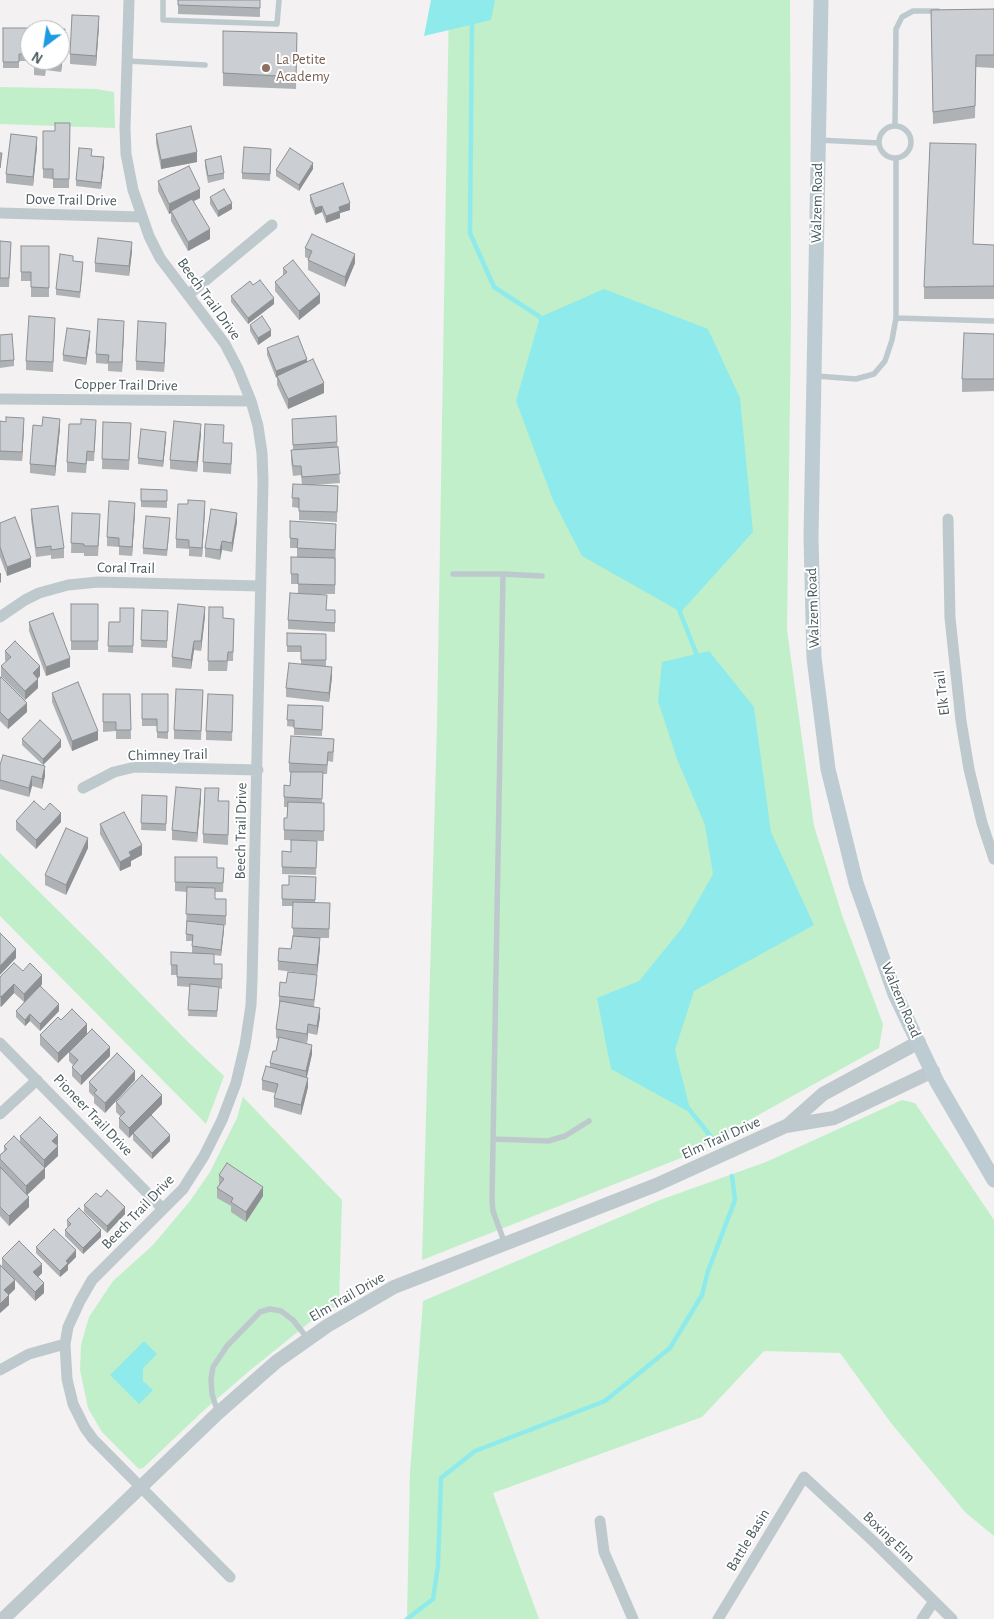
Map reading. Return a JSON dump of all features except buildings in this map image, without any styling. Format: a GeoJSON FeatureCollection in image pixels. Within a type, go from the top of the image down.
{"type":"FeatureCollection","features":[{"type":"Feature","properties":{"kind":"main road","name":"Walzem Road"},"geometry":{"type":"LineString","coordinates":[[821,0],[811,537],[814,658],[828,769],[856,883],[896,994],[937,1082],[994,1180]]}},
{"type":"Feature","properties":{"kind":"street","name":"Beech Trail Drive"},"geometry":{"type":"LineString","coordinates":[[129,0],[125,128],[126,154],[133,190],[141,217],[160,258],[225,344],[251,401],[258,426],[262,453],[258,770],[251,1005],[246,1045],[236,1083],[222,1120],[204,1156],[184,1189],[92,1280],[68,1327],[65,1344],[66,1379],[73,1404],[93,1439],[230,1577]]}},
{"type":"Feature","properties":{"kind":"street","name":"Dove Trail Drive"},"geometry":{"type":"LineString","coordinates":[[0,213],[141,217]]}},
{"type":"Feature","properties":{"kind":"street"},"geometry":{"type":"LineString","coordinates":[[188,295],[272,225]]}},
{"type":"Feature","properties":{"kind":"street","name":"Copper Trail Drive"},"geometry":{"type":"LineString","coordinates":[[0,399],[251,401]]}},
{"type":"Feature","properties":{"kind":"street","name":"Elk Trail"},"geometry":{"type":"LineString","coordinates":[[948,519],[950,618],[961,721],[978,805],[994,859]]}},
{"type":"Feature","properties":{"kind":"street","name":"Coral Trail"},"geometry":{"type":"LineString","coordinates":[[0,617],[39,593],[68,584],[98,582],[260,586]]}},
{"type":"Feature","properties":{"kind":"street","name":"Chimney Trail"},"geometry":{"type":"LineString","coordinates":[[83,788],[114,772],[135,767],[258,770]]}},
{"type":"Feature","properties":{"kind":"street","name":"Elm Trail Drive"},"geometry":{"type":"LineString","coordinates":[[786,1126],[823,1094],[919,1042]]}},
{"type":"Feature","properties":{"kind":"street","name":"Pioneer Trail Drive"},"geometry":{"type":"LineString","coordinates":[[0,1043],[163,1210]]}},
{"type":"Feature","properties":{"kind":"street","name":"Elm Trail Drive"},"geometry":{"type":"LineString","coordinates":[[3,1619],[218,1413],[276,1362],[327,1326],[394,1287],[656,1185],[786,1126],[834,1118],[933,1072]]}},
{"type":"Feature","properties":{"kind":"street"},"geometry":{"type":"LineString","coordinates":[[0,1114],[37,1080]]}},
{"type":"Feature","properties":{"kind":"street"},"geometry":{"type":"LineString","coordinates":[[0,1370],[29,1354],[65,1344]]}},
{"type":"Feature","properties":{"kind":"street","name":"Boxing Elm"},"geometry":{"type":"LineString","coordinates":[[804,1477],[952,1619]]}},
{"type":"Feature","properties":{"kind":"street","name":"Battle Basin"},"geometry":{"type":"LineString","coordinates":[[718,1619],[804,1477]]}},
{"type":"Feature","properties":{"kind":"street"},"geometry":{"type":"LineString","coordinates":[[600,1521],[604,1552],[633,1619]]}},
{"type":"Feature","properties":{"kind":"street"},"geometry":{"type":"LineString","coordinates":[[922,1619],[934,1601]]}},
{"type":"Feature","properties":{"kind":"lane"},"geometry":{"type":"LineString","coordinates":[[163,0],[163,20],[277,24],[279,0]]}},
{"type":"Feature","properties":{"kind":"lane"},"geometry":{"type":"LineString","coordinates":[[895,126],[896,29],[902,17],[913,11],[949,10]]}},
{"type":"Feature","properties":{"kind":"lane"},"geometry":{"type":"LineString","coordinates":[[127,61],[205,65]]}},
{"type":"Feature","properties":{"kind":"lane"},"geometry":{"type":"LineString","coordinates":[[895,126],[901,127],[909,134],[911,145],[905,155],[896,158],[886,156],[879,143],[881,133],[895,126]]}},
{"type":"Feature","properties":{"kind":"lane"},"geometry":{"type":"LineString","coordinates":[[818,140],[879,143]]}},
{"type":"Feature","properties":{"kind":"lane"},"geometry":{"type":"LineString","coordinates":[[814,376],[856,379],[874,374],[885,361],[892,340],[896,318],[896,158]]}},
{"type":"Feature","properties":{"kind":"lane"},"geometry":{"type":"LineString","coordinates":[[896,318],[994,321]]}},
{"type":"Feature","properties":{"kind":"lane"},"geometry":{"type":"LineString","coordinates":[[453,574],[542,576]]}},
{"type":"Feature","properties":{"kind":"lane"},"geometry":{"type":"LineString","coordinates":[[503,574],[492,1210],[505,1244]]}},
{"type":"Feature","properties":{"kind":"lane"},"geometry":{"type":"LineString","coordinates":[[493,1138],[548,1141],[565,1136],[589,1121]]}},
{"type":"Feature","properties":{"kind":"lane"},"geometry":{"type":"LineString","coordinates":[[218,1413],[212,1394],[211,1379],[213,1367],[227,1346],[260,1312],[270,1309],[281,1311],[293,1320],[308,1339]]}},
{"type":"Feature","properties":{"kind":"green space"},"geometry":{"type":"Polygon","coordinates":[[[449,0],[790,0],[791,316],[787,630],[814,826],[843,918],[883,1024],[879,1048],[681,1158],[422,1260],[437,725],[449,0]]]}},
{"type":"Feature","properties":{"kind":"green space"},"geometry":{"type":"Polygon","coordinates":[[[0,87],[96,89],[114,92],[115,128],[0,124],[0,87]]]}},
{"type":"Feature","properties":{"kind":"green space"},"geometry":{"type":"Polygon","coordinates":[[[0,853],[224,1076],[206,1124],[0,916],[0,853]]]}},
{"type":"Feature","properties":{"kind":"green space"},"geometry":{"type":"Polygon","coordinates":[[[243,1097],[342,1200],[339,1304],[310,1322],[248,1372],[202,1412],[143,1468],[139,1469],[102,1432],[88,1408],[80,1370],[81,1345],[89,1317],[113,1281],[153,1245],[190,1201],[210,1172],[237,1118],[243,1097]]]}},
{"type":"Feature","properties":{"kind":"green space"},"geometry":{"type":"Polygon","coordinates":[[[902,1100],[915,1103],[994,1220],[994,1536],[966,1513],[891,1423],[840,1353],[764,1351],[702,1417],[493,1493],[539,1619],[407,1619],[410,1472],[423,1301],[660,1200],[766,1162],[902,1100]]]}},
{"type":"Feature","properties":{"kind":"water"},"geometry":{"type":"Polygon","coordinates":[[[431,0],[495,0],[491,20],[424,36],[431,0]]]}},
{"type":"Feature","properties":{"kind":"water"},"geometry":{"type":"Polygon","coordinates":[[[604,289],[708,329],[740,398],[753,532],[681,612],[582,556],[553,500],[516,401],[540,317],[604,289]]]}},
{"type":"Feature","properties":{"kind":"water"},"geometry":{"type":"Polygon","coordinates":[[[709,651],[754,707],[771,832],[814,925],[694,991],[675,1050],[691,1113],[611,1069],[597,998],[639,981],[683,927],[713,874],[705,825],[677,759],[658,701],[662,662],[709,651]]]}},
{"type":"Feature","properties":{"kind":"water"},"geometry":{"type":"Polygon","coordinates":[[[144,1341],[157,1354],[143,1368],[143,1381],[153,1390],[139,1404],[110,1375],[144,1341]]]}},
{"type":"Feature","properties":{"kind":"waterway"},"geometry":{"type":"LineString","coordinates":[[472,21],[470,233],[494,287],[540,317],[541,321]]}},
{"type":"Feature","properties":{"kind":"waterway"},"geometry":{"type":"LineString","coordinates":[[678,607],[698,658]]}},
{"type":"Feature","properties":{"kind":"waterway"},"geometry":{"type":"LineString","coordinates":[[688,1108],[712,1138]]}},
{"type":"Feature","properties":{"kind":"waterway"},"geometry":{"type":"LineString","coordinates":[[407,1619],[433,1599],[438,1566],[441,1478],[475,1451],[605,1401],[670,1348],[702,1295],[708,1271],[735,1200],[732,1176]]}},
{"type":"Feature","properties":{"kind":"place","name":"La Petite Academy"},"geometry":{"type":"Point","coordinates":[266,68]}}]}
